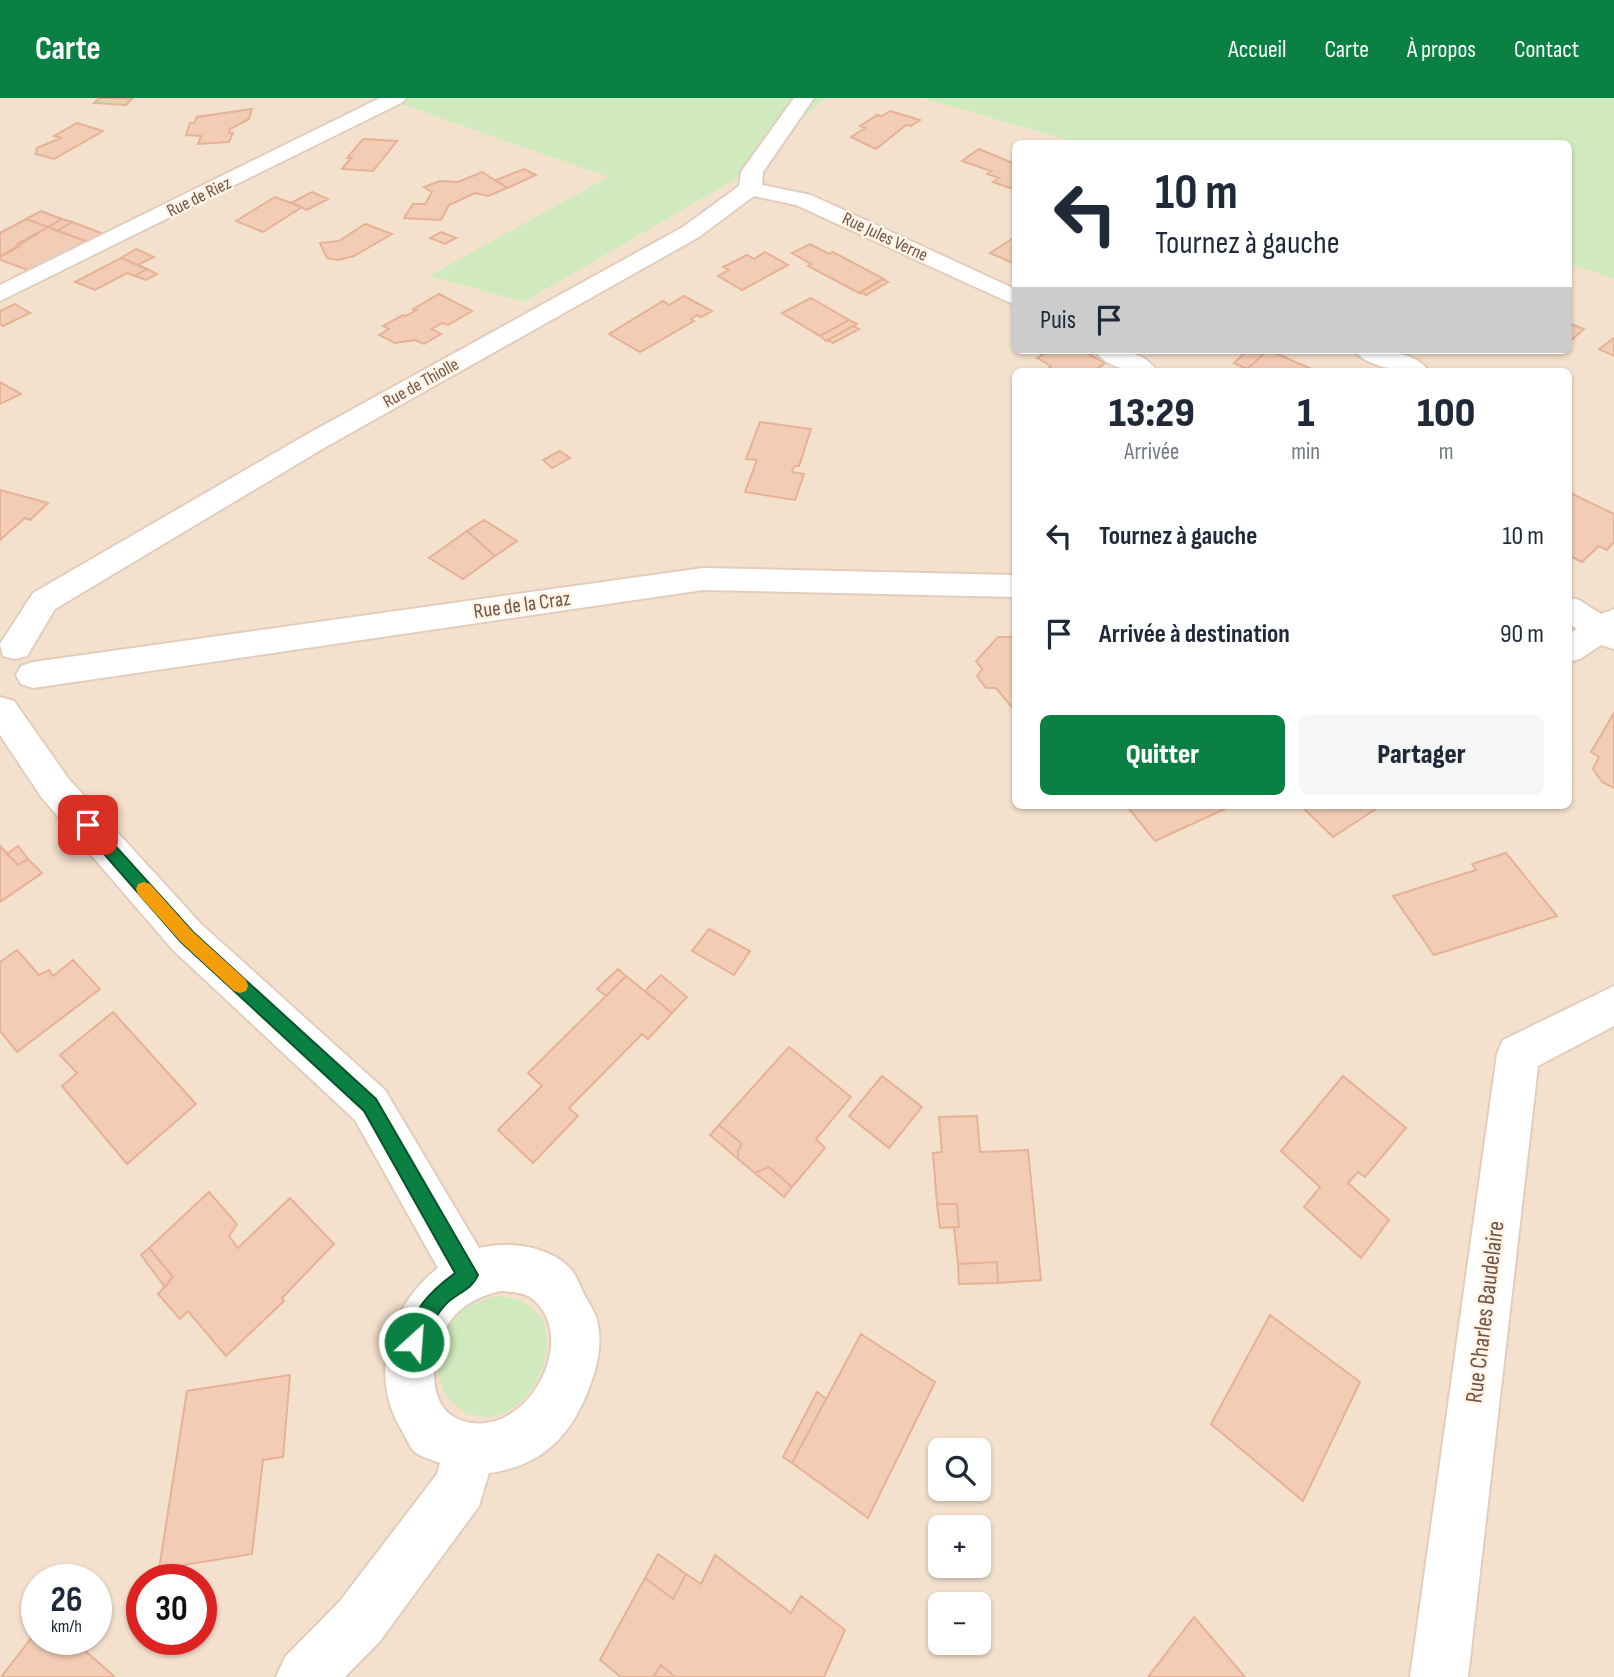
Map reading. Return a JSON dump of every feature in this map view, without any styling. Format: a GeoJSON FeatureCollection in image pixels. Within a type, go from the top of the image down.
{"type":"FeatureCollection","features":[{"type":"Feature","properties":{"kind":"street","name":"Rue de Riez"},"geometry":{"type":"LineString","coordinates":[[0,294],[396,98]]}},
{"type":"Feature","properties":{"kind":"street"},"geometry":{"type":"LineString","coordinates":[[750,189],[752,172],[804,98]]}},
{"type":"Feature","properties":{"kind":"street","name":"Rue Jules Verne"},"geometry":{"type":"LineString","coordinates":[[750,189],[803,200],[1012,297]]}},
{"type":"Feature","properties":{"kind":"street","name":"Rue de Thiolle"},"geometry":{"type":"LineString","coordinates":[[7,646],[44,601],[314,442],[691,232],[750,189]]}},
{"type":"Feature","properties":{"kind":"street"},"geometry":{"type":"LineString","coordinates":[[1114,354],[1139,368]]}},
{"type":"Feature","properties":{"kind":"street"},"geometry":{"type":"LineString","coordinates":[[1376,354],[1408,368]]}},
{"type":"Feature","properties":{"kind":"street"},"geometry":{"type":"LineString","coordinates":[[1418,368],[1434,354]]}},
{"type":"Feature","properties":{"kind":"street","name":"Rue de la Craz"},"geometry":{"type":"LineString","coordinates":[[33,675],[703,579],[1012,586]]}},
{"type":"Feature","properties":{"kind":"street"},"geometry":{"type":"LineString","coordinates":[[1572,610],[1609,629]]}},
{"type":"Feature","properties":{"kind":"street"},"geometry":{"type":"LineString","coordinates":[[1572,648],[1609,629]]}},
{"type":"Feature","properties":{"kind":"street"},"geometry":{"type":"LineString","coordinates":[[7,646],[27,653],[33,663],[33,675],[17,699],[1,710],[55,788],[187,937],[370,1105],[468,1275]]}},
{"type":"Feature","properties":{"kind":"street","name":"Rue Charles Baudelaire"},"geometry":{"type":"LineString","coordinates":[[1439,1677],[1518,1054],[1614,1005]]}},
{"type":"Feature","properties":{"kind":"street"},"geometry":{"type":"LineString","coordinates":[[500,1267],[530,1271],[554,1285],[574,1324],[574,1363],[559,1401],[537,1427],[508,1445],[470,1450],[433,1434],[412,1400],[409,1359],[419,1326],[438,1298],[468,1275],[500,1267]]}},
{"type":"Feature","properties":{"kind":"street"},"geometry":{"type":"LineString","coordinates":[[305,1677],[360,1621],[460,1487],[470,1450]]}},
{"type":"Feature","properties":{"kind":"shaded area"},"geometry":{"type":"Polygon","coordinates":[[[0,98],[384,98],[609,177],[430,276],[524,302],[736,179],[826,98],[922,98],[1068,140],[1012,140],[1012,354],[1572,354],[1572,264],[1614,279],[1614,1677],[0,1677],[0,98]]]}},
{"type":"Feature","properties":{"kind":"green space"},"geometry":{"type":"Polygon","coordinates":[[[384,98],[826,98],[736,179],[524,302],[429,276],[608,177],[384,98]]]}},
{"type":"Feature","properties":{"kind":"green space"},"geometry":{"type":"Polygon","coordinates":[[[922,98],[1614,98],[1614,279],[1572,264],[1572,140],[1068,140],[922,98]]]}},
{"type":"Feature","properties":{"kind":"green space"},"geometry":{"type":"Polygon","coordinates":[[[496,1296],[526,1303],[542,1320],[547,1343],[542,1368],[530,1391],[512,1409],[490,1417],[465,1412],[453,1403],[439,1378],[438,1364],[444,1335],[452,1322],[470,1306],[496,1296]]]}},
{"type":"Feature","properties":{"kind":"building"},"geometry":{"type":"Polygon","coordinates":[[[99,98],[132,99],[126,105],[94,103],[99,98]]]}},
{"type":"Feature","properties":{"kind":"building"},"geometry":{"type":"Polygon","coordinates":[[[252,109],[249,119],[230,129],[229,133],[233,133],[229,142],[198,144],[201,136],[186,135],[190,123],[194,123],[197,117],[252,109]]]}},
{"type":"Feature","properties":{"kind":"building"},"geometry":{"type":"Polygon","coordinates":[[[890,111],[920,120],[911,126],[906,125],[876,149],[851,137],[865,128],[860,126],[877,115],[882,116],[890,111]]]}},
{"type":"Feature","properties":{"kind":"building"},"geometry":{"type":"Polygon","coordinates":[[[77,123],[103,131],[54,159],[36,154],[37,148],[61,138],[54,136],[77,123]]]}},
{"type":"Feature","properties":{"kind":"building"},"geometry":{"type":"Polygon","coordinates":[[[363,139],[397,141],[373,171],[342,169],[351,158],[347,158],[363,139]]]}},
{"type":"Feature","properties":{"kind":"building"},"geometry":{"type":"Polygon","coordinates":[[[979,149],[1012,163],[1012,186],[993,182],[999,178],[987,174],[991,171],[962,161],[979,149]]]}},
{"type":"Feature","properties":{"kind":"building"},"geometry":{"type":"Polygon","coordinates":[[[524,169],[536,175],[507,188],[496,180],[524,169]]]}},
{"type":"Feature","properties":{"kind":"building"},"geometry":{"type":"Polygon","coordinates":[[[482,172],[507,188],[488,196],[475,193],[449,205],[441,220],[404,218],[413,204],[425,204],[432,192],[424,187],[440,181],[458,182],[482,172]]]}},
{"type":"Feature","properties":{"kind":"building"},"geometry":{"type":"Polygon","coordinates":[[[312,192],[328,199],[307,210],[291,203],[312,192]]]}},
{"type":"Feature","properties":{"kind":"building"},"geometry":{"type":"Polygon","coordinates":[[[275,197],[302,207],[263,232],[236,221],[275,197]]]}},
{"type":"Feature","properties":{"kind":"building"},"geometry":{"type":"Polygon","coordinates":[[[41,211],[62,219],[48,227],[26,219],[41,211]]]}},
{"type":"Feature","properties":{"kind":"building"},"geometry":{"type":"Polygon","coordinates":[[[26,219],[48,227],[0,257],[0,233],[26,219]]]}},
{"type":"Feature","properties":{"kind":"building"},"geometry":{"type":"Polygon","coordinates":[[[62,219],[72,222],[57,231],[48,227],[62,219]]]}},
{"type":"Feature","properties":{"kind":"building"},"geometry":{"type":"Polygon","coordinates":[[[72,222],[109,236],[94,244],[57,231],[72,222]]]}},
{"type":"Feature","properties":{"kind":"building"},"geometry":{"type":"Polygon","coordinates":[[[365,224],[392,234],[354,256],[338,260],[327,258],[320,243],[339,241],[365,224]]]}},
{"type":"Feature","properties":{"kind":"building"},"geometry":{"type":"Polygon","coordinates":[[[48,227],[85,241],[31,271],[0,260],[0,257],[20,246],[17,244],[48,227]]]}},
{"type":"Feature","properties":{"kind":"building"},"geometry":{"type":"Polygon","coordinates":[[[441,232],[456,238],[445,244],[430,238],[441,232]]]}},
{"type":"Feature","properties":{"kind":"building"},"geometry":{"type":"Polygon","coordinates":[[[1012,239],[1012,263],[990,253],[1012,239]]]}},
{"type":"Feature","properties":{"kind":"building"},"geometry":{"type":"Polygon","coordinates":[[[810,244],[829,254],[833,252],[884,279],[859,293],[808,266],[811,264],[792,253],[810,244]]]}},
{"type":"Feature","properties":{"kind":"building"},"geometry":{"type":"Polygon","coordinates":[[[136,249],[154,257],[138,265],[121,258],[136,249]]]}},
{"type":"Feature","properties":{"kind":"building"},"geometry":{"type":"Polygon","coordinates":[[[765,252],[788,265],[742,290],[718,276],[729,270],[723,267],[747,255],[754,259],[765,252]]]}},
{"type":"Feature","properties":{"kind":"building"},"geometry":{"type":"Polygon","coordinates":[[[121,258],[147,269],[135,276],[127,273],[95,290],[75,282],[121,258]]]}},
{"type":"Feature","properties":{"kind":"building"},"geometry":{"type":"Polygon","coordinates":[[[147,269],[157,274],[146,280],[135,276],[147,269]]]}},
{"type":"Feature","properties":{"kind":"building"},"geometry":{"type":"Polygon","coordinates":[[[882,279],[888,282],[866,295],[860,292],[882,279]]]}},
{"type":"Feature","properties":{"kind":"building"},"geometry":{"type":"Polygon","coordinates":[[[439,294],[472,311],[448,325],[442,323],[432,329],[441,334],[424,344],[415,340],[395,343],[379,335],[389,329],[383,326],[403,315],[406,316],[439,294]]]}},
{"type":"Feature","properties":{"kind":"building"},"geometry":{"type":"Polygon","coordinates":[[[684,296],[712,311],[701,317],[697,315],[691,319],[694,321],[640,352],[609,334],[663,301],[669,305],[684,296]]]}},
{"type":"Feature","properties":{"kind":"building"},"geometry":{"type":"Polygon","coordinates":[[[811,298],[849,320],[820,336],[782,313],[811,298]]]}},
{"type":"Feature","properties":{"kind":"building"},"geometry":{"type":"Polygon","coordinates":[[[15,304],[30,313],[3,326],[0,324],[0,311],[15,304]]]}},
{"type":"Feature","properties":{"kind":"building"},"geometry":{"type":"Polygon","coordinates":[[[849,320],[857,324],[826,341],[820,336],[849,320]]]}},
{"type":"Feature","properties":{"kind":"building"},"geometry":{"type":"Polygon","coordinates":[[[1572,324],[1584,329],[1572,340],[1572,324]]]}},
{"type":"Feature","properties":{"kind":"building"},"geometry":{"type":"Polygon","coordinates":[[[853,326],[859,329],[833,343],[828,340],[853,326]]]}},
{"type":"Feature","properties":{"kind":"building"},"geometry":{"type":"Polygon","coordinates":[[[1614,338],[1614,356],[1599,349],[1614,338]]]}},
{"type":"Feature","properties":{"kind":"building"},"geometry":{"type":"Polygon","coordinates":[[[1044,354],[1088,354],[1105,363],[1098,368],[1049,368],[1051,366],[1037,358],[1044,354]]]}},
{"type":"Feature","properties":{"kind":"building"},"geometry":{"type":"Polygon","coordinates":[[[1244,354],[1264,354],[1248,368],[1234,363],[1244,354]]]}},
{"type":"Feature","properties":{"kind":"building"},"geometry":{"type":"Polygon","coordinates":[[[1264,354],[1277,354],[1309,368],[1248,368],[1264,354]]]}},
{"type":"Feature","properties":{"kind":"building"},"geometry":{"type":"Polygon","coordinates":[[[0,382],[21,394],[0,404],[0,382]]]}},
{"type":"Feature","properties":{"kind":"building"},"geometry":{"type":"Polygon","coordinates":[[[760,422],[811,429],[799,466],[794,466],[792,472],[804,474],[795,500],[745,492],[757,460],[746,459],[760,422]]]}},
{"type":"Feature","properties":{"kind":"building"},"geometry":{"type":"Polygon","coordinates":[[[560,451],[570,458],[552,468],[543,460],[560,451]]]}},
{"type":"Feature","properties":{"kind":"building"},"geometry":{"type":"Polygon","coordinates":[[[0,490],[48,503],[30,520],[25,518],[0,540],[0,490]]]}},
{"type":"Feature","properties":{"kind":"building"},"geometry":{"type":"Polygon","coordinates":[[[1572,494],[1614,514],[1614,542],[1607,550],[1599,546],[1582,562],[1572,557],[1572,494]]]}},
{"type":"Feature","properties":{"kind":"building"},"geometry":{"type":"Polygon","coordinates":[[[484,520],[517,541],[495,556],[467,531],[484,520]]]}},
{"type":"Feature","properties":{"kind":"building"},"geometry":{"type":"Polygon","coordinates":[[[467,531],[495,556],[463,579],[429,558],[467,531]]]}},
{"type":"Feature","properties":{"kind":"building"},"geometry":{"type":"Polygon","coordinates":[[[998,637],[1012,637],[1012,707],[996,688],[986,688],[977,676],[982,669],[976,661],[998,637]]]}},
{"type":"Feature","properties":{"kind":"building"},"geometry":{"type":"Polygon","coordinates":[[[1614,713],[1614,788],[1602,782],[1593,769],[1599,757],[1591,752],[1614,713]]]}},
{"type":"Feature","properties":{"kind":"building"},"geometry":{"type":"Polygon","coordinates":[[[1129,809],[1225,809],[1155,841],[1129,809]]]}},
{"type":"Feature","properties":{"kind":"building"},"geometry":{"type":"Polygon","coordinates":[[[1304,809],[1376,809],[1333,837],[1304,809]]]}},
{"type":"Feature","properties":{"kind":"building"},"geometry":{"type":"Polygon","coordinates":[[[0,846],[18,865],[28,859],[42,873],[0,902],[0,846]]]}},
{"type":"Feature","properties":{"kind":"building"},"geometry":{"type":"Polygon","coordinates":[[[18,846],[28,859],[18,865],[7,854],[18,846]]]}},
{"type":"Feature","properties":{"kind":"building"},"geometry":{"type":"Polygon","coordinates":[[[1506,853],[1557,916],[1434,955],[1393,896],[1476,870],[1472,864],[1506,853]]]}},
{"type":"Feature","properties":{"kind":"building"},"geometry":{"type":"Polygon","coordinates":[[[709,929],[750,951],[734,975],[692,951],[709,929]]]}},
{"type":"Feature","properties":{"kind":"building"},"geometry":{"type":"Polygon","coordinates":[[[17,950],[39,975],[49,970],[53,976],[73,960],[100,989],[17,1052],[0,1031],[0,962],[17,950]]]}},
{"type":"Feature","properties":{"kind":"building"},"geometry":{"type":"Polygon","coordinates":[[[618,969],[626,976],[606,996],[597,989],[618,969]]]}},
{"type":"Feature","properties":{"kind":"building"},"geometry":{"type":"Polygon","coordinates":[[[661,975],[687,997],[672,1013],[645,991],[661,975]]]}},
{"type":"Feature","properties":{"kind":"building"},"geometry":{"type":"Polygon","coordinates":[[[626,976],[672,1013],[648,1039],[642,1034],[569,1108],[578,1116],[533,1163],[498,1130],[542,1086],[528,1073],[626,976]]]}},
{"type":"Feature","properties":{"kind":"building"},"geometry":{"type":"Polygon","coordinates":[[[113,1012],[196,1104],[127,1164],[62,1086],[77,1073],[60,1055],[113,1012]]]}},
{"type":"Feature","properties":{"kind":"building"},"geometry":{"type":"Polygon","coordinates":[[[789,1047],[851,1097],[816,1139],[825,1148],[792,1187],[769,1167],[755,1173],[738,1159],[738,1150],[742,1144],[719,1125],[789,1047]]]}},
{"type":"Feature","properties":{"kind":"building"},"geometry":{"type":"Polygon","coordinates":[[[882,1076],[922,1107],[889,1148],[849,1116],[882,1076]]]}},
{"type":"Feature","properties":{"kind":"building"},"geometry":{"type":"Polygon","coordinates":[[[1343,1076],[1406,1128],[1365,1177],[1358,1172],[1348,1183],[1389,1220],[1361,1258],[1304,1207],[1320,1187],[1281,1151],[1343,1076]]]}},
{"type":"Feature","properties":{"kind":"building"},"geometry":{"type":"Polygon","coordinates":[[[977,1116],[980,1152],[1028,1150],[1041,1280],[998,1283],[997,1262],[958,1264],[954,1228],[959,1227],[957,1204],[937,1204],[933,1153],[942,1152],[939,1117],[977,1116]]]}},
{"type":"Feature","properties":{"kind":"building"},"geometry":{"type":"Polygon","coordinates":[[[719,1125],[742,1144],[738,1150],[738,1159],[710,1135],[719,1125]]]}},
{"type":"Feature","properties":{"kind":"building"},"geometry":{"type":"Polygon","coordinates":[[[769,1167],[792,1187],[784,1197],[755,1173],[769,1167]]]}},
{"type":"Feature","properties":{"kind":"building"},"geometry":{"type":"Polygon","coordinates":[[[209,1192],[237,1224],[229,1236],[238,1248],[290,1198],[334,1244],[282,1298],[284,1301],[226,1356],[188,1311],[180,1319],[158,1294],[173,1277],[149,1248],[209,1192]]]}},
{"type":"Feature","properties":{"kind":"building"},"geometry":{"type":"Polygon","coordinates":[[[937,1204],[957,1204],[959,1227],[940,1228],[937,1204]]]}},
{"type":"Feature","properties":{"kind":"building"},"geometry":{"type":"Polygon","coordinates":[[[149,1248],[173,1277],[165,1287],[141,1255],[149,1248]]]}},
{"type":"Feature","properties":{"kind":"building"},"geometry":{"type":"Polygon","coordinates":[[[997,1262],[998,1283],[959,1284],[958,1264],[997,1262]]]}},
{"type":"Feature","properties":{"kind":"building"},"geometry":{"type":"Polygon","coordinates":[[[1270,1315],[1360,1382],[1303,1501],[1211,1424],[1270,1315]]]}},
{"type":"Feature","properties":{"kind":"building"},"geometry":{"type":"Polygon","coordinates":[[[861,1334],[935,1382],[868,1518],[792,1463],[861,1334]]]}},
{"type":"Feature","properties":{"kind":"building"},"geometry":{"type":"Polygon","coordinates":[[[290,1375],[283,1457],[263,1460],[252,1554],[190,1564],[160,1564],[187,1391],[290,1375]]]}},
{"type":"Feature","properties":{"kind":"building"},"geometry":{"type":"Polygon","coordinates":[[[817,1392],[826,1399],[792,1463],[783,1457],[817,1392]]]}},
{"type":"Feature","properties":{"kind":"building"},"geometry":{"type":"Polygon","coordinates":[[[658,1554],[686,1574],[673,1599],[645,1578],[658,1554]]]}},
{"type":"Feature","properties":{"kind":"building"},"geometry":{"type":"Polygon","coordinates":[[[715,1555],[791,1613],[801,1596],[845,1630],[824,1677],[675,1677],[661,1665],[653,1677],[621,1677],[600,1660],[645,1578],[673,1599],[686,1574],[701,1584],[715,1555]]]}},
{"type":"Feature","properties":{"kind":"building"},"geometry":{"type":"Polygon","coordinates":[[[1194,1617],[1245,1677],[1148,1677],[1194,1617]]]}},
{"type":"Feature","properties":{"kind":"building"},"geometry":{"type":"Polygon","coordinates":[[[21,1651],[21,1655],[90,1655],[115,1677],[1,1677],[21,1651]]]}},
{"type":"Feature","properties":{"kind":"building"},"geometry":{"type":"Polygon","coordinates":[[[661,1665],[675,1677],[653,1677],[661,1665]]]}},
{"type":"Feature","properties":{"kind":"slow traffic"},"geometry":{"type":"LineString","coordinates":[[144,889],[187,937],[240,986]]}},
{"type":"Feature","properties":{"kind":"route"},"geometry":{"type":"LineString","coordinates":[[88,825],[187,937],[370,1105],[468,1275],[438,1298],[419,1326],[414,1342]]}}]}
